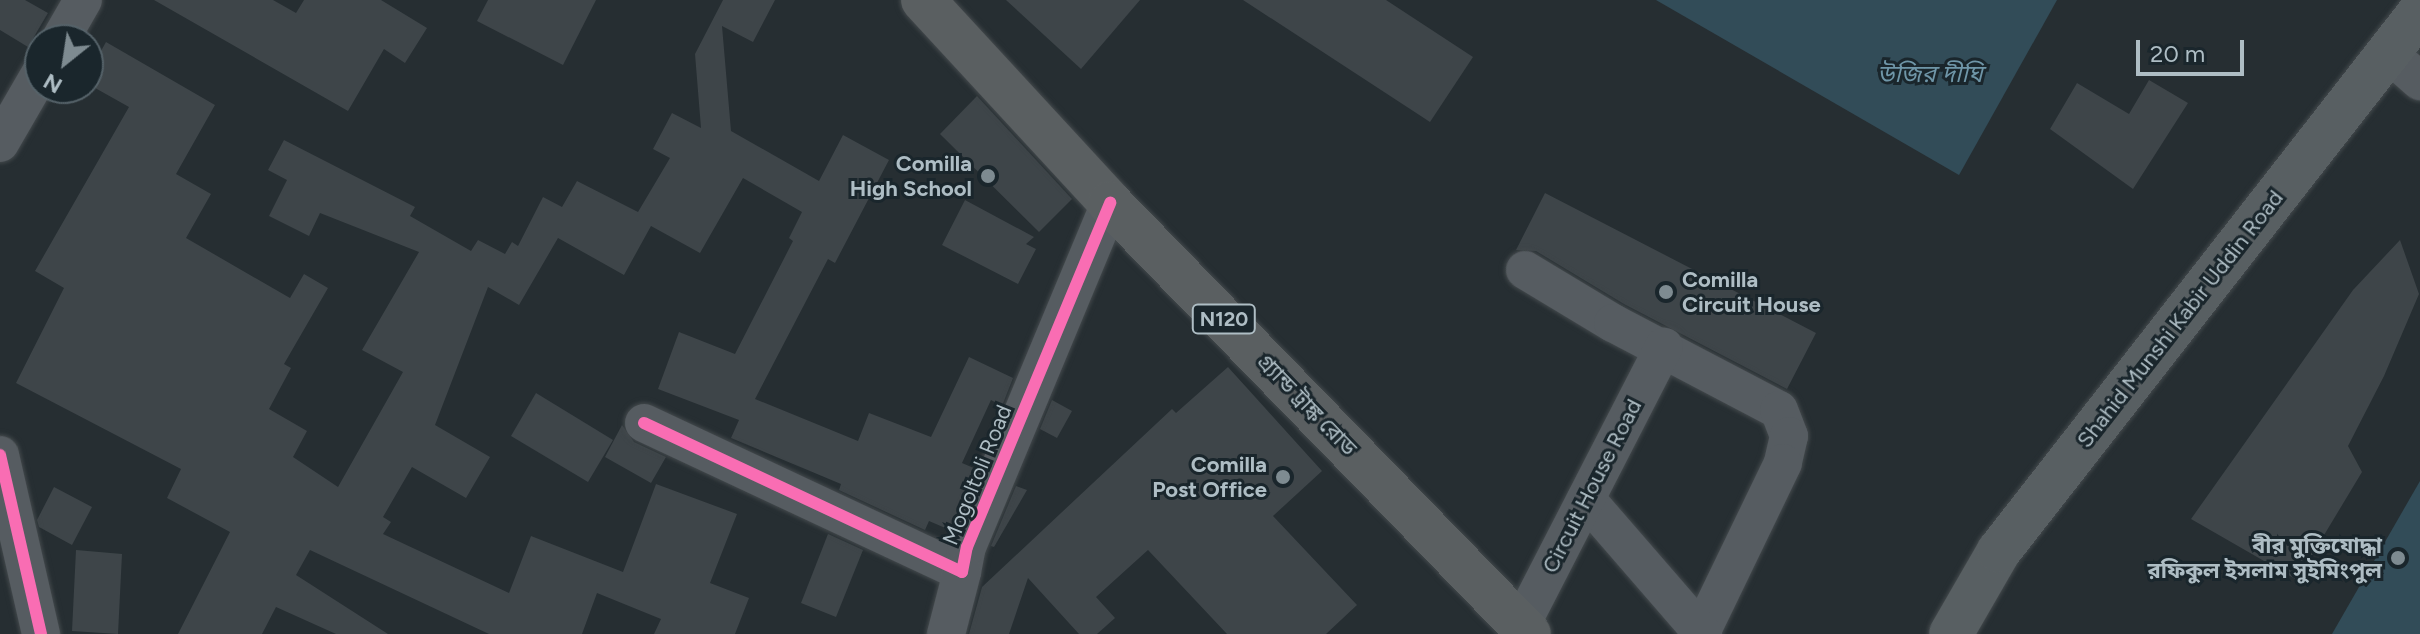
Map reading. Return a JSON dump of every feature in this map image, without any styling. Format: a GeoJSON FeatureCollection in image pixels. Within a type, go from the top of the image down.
{"type":"FeatureCollection","features":[{"type":"Feature","properties":{"kind":"highway","name":"গ্র্যান্ড ট্রাঙ্ক রোড"},"geometry":{"type":"LineString","coordinates":[[923,0],[1110,203],[1525,630]]}},
{"type":"Feature","properties":{"kind":"main road","name":"Shahid Munshi Kabir Uddin Road"},"geometry":{"type":"LineString","coordinates":[[1951,634],[1999,551],[2404,67],[2420,12]]}},
{"type":"Feature","properties":{"kind":"street"},"geometry":{"type":"LineString","coordinates":[[69,24],[83,0]]}},
{"type":"Feature","properties":{"kind":"street"},"geometry":{"type":"LineString","coordinates":[[0,143],[24,102]]}},
{"type":"Feature","properties":{"kind":"street","name":"Mogoltoli Road"},"geometry":{"type":"LineString","coordinates":[[644,423],[962,572],[967,547],[1110,203]]}},
{"type":"Feature","properties":{"kind":"street"},"geometry":{"type":"LineString","coordinates":[[1525,270],[1613,323],[1664,347],[1779,410],[1789,436],[1783,463],[1702,633],[1586,499]]}},
{"type":"Feature","properties":{"kind":"street","name":"Circuit House Road"},"geometry":{"type":"LineString","coordinates":[[1525,630],[1586,499],[1664,347]]}},
{"type":"Feature","properties":{"kind":"street"},"geometry":{"type":"LineString","coordinates":[[0,455],[41,634]]}},
{"type":"Feature","properties":{"kind":"street"},"geometry":{"type":"LineString","coordinates":[[946,634],[962,572]]}},
{"type":"Feature","properties":{"kind":"water","name":"উজির দীঘি"},"geometry":{"type":"Polygon","coordinates":[[[1656,0],[2057,0],[1959,175],[1656,0]]]}},
{"type":"Feature","properties":{"kind":"water","name":"বীর মুক্তিযোদ্ধা রফিকুল ইসলাম সুইমিংপুল"},"geometry":{"type":"Polygon","coordinates":[[[2420,481],[2420,634],[2332,634],[2420,481]]]}},
{"type":"Feature","properties":{"kind":"building"},"geometry":{"type":"Polygon","coordinates":[[[0,0],[25,0],[48,13],[42,24],[24,24],[24,45],[0,30],[0,0]]]}},
{"type":"Feature","properties":{"kind":"building"},"geometry":{"type":"Polygon","coordinates":[[[154,0],[273,0],[296,13],[304,0],[381,0],[427,28],[405,63],[384,49],[348,111],[154,0]]]}},
{"type":"Feature","properties":{"kind":"building"},"geometry":{"type":"Polygon","coordinates":[[[488,0],[596,0],[563,65],[477,21],[488,0]]]}},
{"type":"Feature","properties":{"kind":"building"},"geometry":{"type":"Polygon","coordinates":[[[723,0],[775,0],[753,42],[722,26],[731,131],[819,181],[843,135],[889,160],[835,263],[828,259],[755,399],[858,441],[869,413],[931,437],[969,357],[1013,378],[1002,406],[991,400],[962,463],[976,469],[950,530],[929,521],[925,530],[839,490],[841,484],[731,438],[739,420],[658,389],[679,332],[735,354],[793,241],[789,238],[802,212],[743,178],[700,253],[651,226],[624,275],[558,238],[519,305],[488,287],[435,425],[490,457],[466,498],[412,467],[383,517],[391,522],[383,534],[509,593],[531,536],[623,572],[656,484],[737,514],[710,583],[749,598],[735,634],[654,634],[661,619],[597,593],[582,634],[489,634],[310,550],[296,575],[388,634],[336,634],[276,607],[262,634],[178,634],[230,532],[167,498],[181,469],[16,383],[64,288],[35,271],[129,107],[104,93],[106,42],[215,105],[176,174],[211,194],[186,238],[290,298],[304,274],[328,288],[284,364],[291,368],[269,409],[307,431],[293,457],[338,487],[403,372],[362,350],[419,252],[320,213],[309,236],[269,216],[287,180],[268,170],[284,140],[415,207],[410,216],[471,251],[478,240],[505,254],[512,242],[518,246],[543,197],[562,207],[577,181],[638,212],[670,158],[653,149],[672,113],[701,128],[695,54],[723,0]]]}},
{"type":"Feature","properties":{"kind":"building"},"geometry":{"type":"Polygon","coordinates":[[[1006,0],[1140,0],[1081,69],[1006,0]]]}},
{"type":"Feature","properties":{"kind":"building"},"geometry":{"type":"Polygon","coordinates":[[[1243,0],[1386,0],[1473,57],[1430,122],[1243,0]]]}},
{"type":"Feature","properties":{"kind":"building"},"geometry":{"type":"Polygon","coordinates":[[[2149,80],[2188,103],[2133,189],[2050,129],[2077,83],[2129,114],[2149,80]]]}},
{"type":"Feature","properties":{"kind":"building"},"geometry":{"type":"Polygon","coordinates":[[[977,96],[1072,199],[1039,232],[940,134],[977,96]]]}},
{"type":"Feature","properties":{"kind":"building","name":"Comilla Circuit House"},"geometry":{"type":"Polygon","coordinates":[[[1545,193],[1816,333],[1787,389],[1624,304],[1536,251],[1516,250],[1545,193]]]}},
{"type":"Feature","properties":{"kind":"building"},"geometry":{"type":"Polygon","coordinates":[[[965,200],[1034,237],[1026,244],[1036,249],[1018,284],[942,245],[965,200]]]}},
{"type":"Feature","properties":{"kind":"building"},"geometry":{"type":"Polygon","coordinates":[[[2400,240],[2419,294],[2384,376],[2348,446],[2362,472],[2297,580],[2191,519],[2353,290],[2400,240]]]}},
{"type":"Feature","properties":{"kind":"building"},"geometry":{"type":"Polygon","coordinates":[[[1228,367],[1322,471],[1273,516],[1357,605],[1326,634],[1227,634],[1148,550],[1096,597],[1115,618],[1097,634],[1079,634],[1028,578],[1009,634],[969,634],[982,587],[1172,409],[1176,413],[1228,367]]]}},
{"type":"Feature","properties":{"kind":"building"},"geometry":{"type":"Polygon","coordinates":[[[536,393],[613,440],[588,482],[511,436],[536,393]]]}},
{"type":"Feature","properties":{"kind":"building"},"geometry":{"type":"Polygon","coordinates":[[[1052,400],[1072,411],[1057,438],[1040,429],[1052,400]]]}},
{"type":"Feature","properties":{"kind":"building"},"geometry":{"type":"Polygon","coordinates":[[[622,425],[634,442],[666,457],[651,483],[605,457],[622,425]]]}},
{"type":"Feature","properties":{"kind":"building"},"geometry":{"type":"Polygon","coordinates":[[[1016,486],[1027,490],[994,547],[991,546],[1016,486]]]}},
{"type":"Feature","properties":{"kind":"building"},"geometry":{"type":"Polygon","coordinates":[[[54,487],[92,507],[72,545],[39,527],[37,520],[54,487]]]}},
{"type":"Feature","properties":{"kind":"building"},"geometry":{"type":"Polygon","coordinates":[[[828,534],[863,550],[836,617],[801,603],[828,534]]]}},
{"type":"Feature","properties":{"kind":"building"},"geometry":{"type":"Polygon","coordinates":[[[76,550],[122,554],[118,634],[72,631],[76,550]]]}},
{"type":"Feature","properties":{"kind":"cycle path"},"geometry":{"type":"LineString","coordinates":[[644,423],[962,572],[967,547],[1110,203]]}},
{"type":"Feature","properties":{"kind":"cycle path"},"geometry":{"type":"LineString","coordinates":[[0,455],[41,634]]}},
{"type":"Feature","properties":{"kind":"place","name":"Comilla High School"},"geometry":{"type":"Point","coordinates":[988,176]}},
{"type":"Feature","properties":{"kind":"place","name":"Comilla Circuit House"},"geometry":{"type":"Point","coordinates":[1666,292]}},
{"type":"Feature","properties":{"kind":"place","name":"Comilla Post Office"},"geometry":{"type":"Point","coordinates":[1283,477]}},
{"type":"Feature","properties":{"kind":"place","name":"বীর মুক্তিযোদ্ধা রফিকুল ইসলাম সুইমিংপুল"},"geometry":{"type":"Point","coordinates":[2398,558]}}]}
